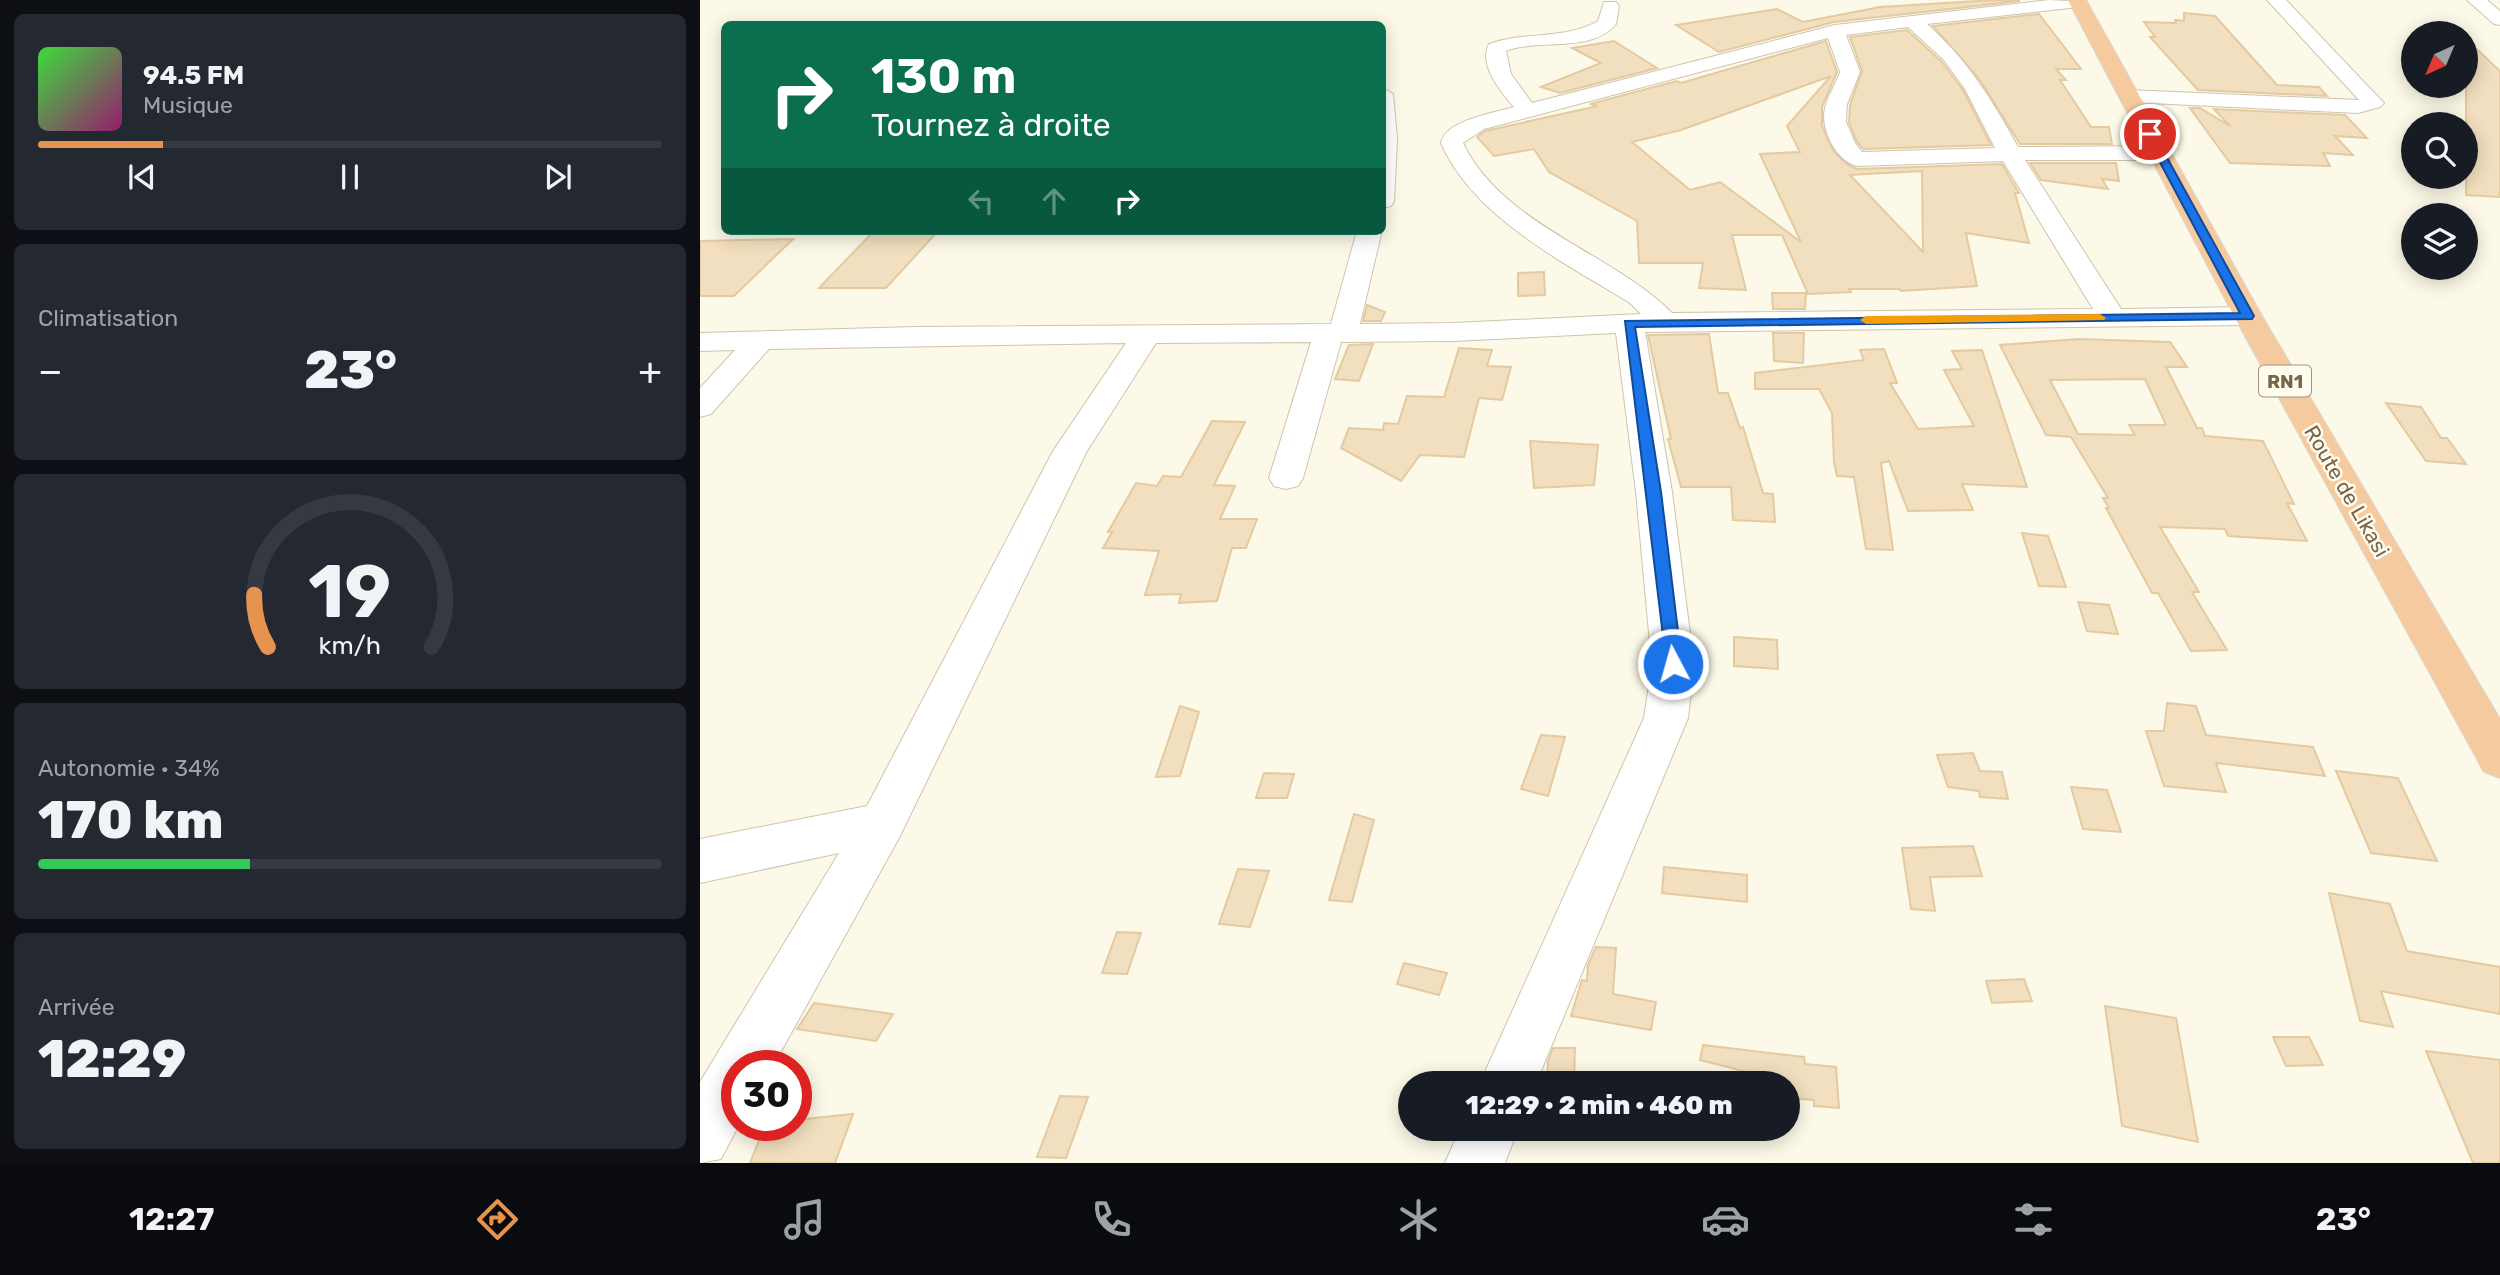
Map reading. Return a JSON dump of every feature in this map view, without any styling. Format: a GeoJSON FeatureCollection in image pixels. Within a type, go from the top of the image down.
{"type":"FeatureCollection","features":[{"type":"Feature","properties":{"kind":"highway","name":"Route de Likasi"},"geometry":{"type":"LineString","coordinates":[[2078,1],[2248,316],[2500,758]]}},
{"type":"Feature","properties":{"kind":"street"},"geometry":{"type":"LineString","coordinates":[[2129,96],[2358,107],[2373,103],[2276,0]]}},
{"type":"Feature","properties":{"kind":"street"},"geometry":{"type":"LineString","coordinates":[[2468,0],[2476,0],[2500,20]]}},
{"type":"Feature","properties":{"kind":"street"},"geometry":{"type":"LineString","coordinates":[[1513,1071],[1666,718],[1673,664],[1654,492],[1647,323],[1640,297],[1542,238],[1477,180],[1452,143],[1459,131],[1752,49],[1835,31],[2078,1]]}},
{"type":"Feature","properties":{"kind":"street"},"geometry":{"type":"LineString","coordinates":[[1527,110],[1506,84],[1496,48],[1516,42],[1572,37],[1600,30],[1607,24],[1610,6]]}},
{"type":"Feature","properties":{"kind":"street"},"geometry":{"type":"LineString","coordinates":[[1912,21],[1951,56],[1975,88],[2011,156],[2113,317]]}},
{"type":"Feature","properties":{"kind":"street"},"geometry":{"type":"LineString","coordinates":[[1835,31],[1850,72],[1834,112],[1839,134],[1850,155],[1866,160],[2106,151],[2160,153]]}},
{"type":"Feature","properties":{"kind":"street"},"geometry":{"type":"LineString","coordinates":[[1386,128],[1386,151]]}},
{"type":"Feature","properties":{"kind":"street"},"geometry":{"type":"LineString","coordinates":[[1286,478],[1369,235]]}},
{"type":"Feature","properties":{"kind":"street"},"geometry":{"type":"LineString","coordinates":[[700,342],[1454,332],[1647,323],[2248,316]]}},
{"type":"Feature","properties":{"kind":"street"},"geometry":{"type":"LineString","coordinates":[[751,1050],[882,823],[1070,450],[1147,334]]}},
{"type":"Feature","properties":{"kind":"street"},"geometry":{"type":"LineString","coordinates":[[700,407],[760,341]]}},
{"type":"Feature","properties":{"kind":"street"},"geometry":{"type":"LineString","coordinates":[[700,861],[882,823]]}},
{"type":"Feature","properties":{"kind":"street"},"geometry":{"type":"LineString","coordinates":[[700,1138],[721,1102]]}},
{"type":"Feature","properties":{"kind":"street"},"geometry":{"type":"LineString","coordinates":[[1475,1163],[1484,1141]]}},
{"type":"Feature","properties":{"kind":"building"},"geometry":{"type":"Polygon","coordinates":[[[1994,0],[2020,1],[1834,22],[1719,52],[1676,25],[1777,9],[1803,22],[1880,7],[1994,0]]]}},
{"type":"Feature","properties":{"kind":"building"},"geometry":{"type":"Polygon","coordinates":[[[2184,13],[2215,16],[2277,85],[2319,87],[2327,96],[2198,90],[2150,37],[2155,37],[2144,22],[2176,23],[2175,20],[2184,21],[2184,13]]]}},
{"type":"Feature","properties":{"kind":"building"},"geometry":{"type":"Polygon","coordinates":[[[2039,14],[2081,69],[2056,69],[2066,80],[2060,80],[2091,127],[2109,127],[2112,144],[2020,144],[1980,80],[1933,26],[2039,14]]]}},
{"type":"Feature","properties":{"kind":"building"},"geometry":{"type":"Polygon","coordinates":[[[1907,30],[1942,62],[1963,90],[1991,145],[1863,149],[1857,142],[1849,122],[1850,105],[1862,71],[1850,37],[1907,30]]]}},
{"type":"Feature","properties":{"kind":"building"},"geometry":{"type":"Polygon","coordinates":[[[1614,41],[1657,68],[1560,93],[1541,87],[1601,63],[1572,48],[1614,41]]]}},
{"type":"Feature","properties":{"kind":"building"},"geometry":{"type":"Polygon","coordinates":[[[1826,41],[1837,72],[1822,107],[1822,126],[1834,152],[1848,165],[1857,169],[2002,164],[2019,193],[2015,193],[2029,243],[1966,233],[1977,286],[1901,291],[1849,289],[1851,292],[1808,294],[1782,235],[1732,235],[1746,290],[1699,288],[1703,263],[1639,263],[1637,221],[1549,172],[1534,149],[1494,156],[1477,137],[1485,131],[1598,106],[1590,104],[1677,81],[1681,83],[1826,41]],[[1831,76],[1681,130],[1632,142],[1690,190],[1720,182],[1801,242],[1760,154],[1800,152],[1787,126],[1831,76]],[[1922,171],[1850,175],[1923,252],[1922,171]]]}},
{"type":"Feature","properties":{"kind":"building"},"geometry":{"type":"Polygon","coordinates":[[[2478,50],[2500,71],[2500,197],[2466,195],[2466,189],[2478,189],[2478,112],[2466,112],[2466,98],[2478,98],[2478,50]]]}},
{"type":"Feature","properties":{"kind":"building"},"geometry":{"type":"Polygon","coordinates":[[[2190,108],[2200,108],[2230,126],[2214,109],[2345,115],[2367,138],[2335,136],[2353,155],[2323,153],[2330,166],[2230,163],[2190,108]]]}},
{"type":"Feature","properties":{"kind":"building"},"geometry":{"type":"Polygon","coordinates":[[[2030,163],[2116,163],[2119,181],[2102,179],[2108,189],[2041,180],[2030,163]]]}},
{"type":"Feature","properties":{"kind":"building"},"geometry":{"type":"Polygon","coordinates":[[[870,235],[934,235],[886,288],[819,288],[870,235]]]}},
{"type":"Feature","properties":{"kind":"building"},"geometry":{"type":"Polygon","coordinates":[[[793,239],[734,296],[700,296],[700,241],[793,239]]]}},
{"type":"Feature","properties":{"kind":"building"},"geometry":{"type":"Polygon","coordinates":[[[1544,272],[1545,295],[1518,296],[1518,273],[1544,272]]]}},
{"type":"Feature","properties":{"kind":"building"},"geometry":{"type":"Polygon","coordinates":[[[1772,293],[1806,293],[1805,309],[1773,309],[1772,293]]]}},
{"type":"Feature","properties":{"kind":"building"},"geometry":{"type":"Polygon","coordinates":[[[1367,305],[1385,312],[1381,321],[1363,321],[1367,305]]]}},
{"type":"Feature","properties":{"kind":"building"},"geometry":{"type":"Polygon","coordinates":[[[1773,333],[1804,333],[1803,363],[1774,361],[1773,333]]]}},
{"type":"Feature","properties":{"kind":"building"},"geometry":{"type":"Polygon","coordinates":[[[1709,334],[1718,393],[1728,393],[1740,428],[1743,427],[1763,493],[1773,494],[1775,522],[1733,520],[1731,487],[1681,487],[1668,439],[1671,439],[1648,335],[1709,334]]]}},
{"type":"Feature","properties":{"kind":"building"},"geometry":{"type":"Polygon","coordinates":[[[2079,339],[2170,342],[2187,367],[2166,367],[2197,428],[2202,428],[2205,436],[2263,441],[2294,504],[2287,503],[2307,541],[2228,536],[2225,529],[2160,527],[2199,592],[2192,592],[2227,650],[2191,651],[2158,593],[2152,593],[2106,508],[2109,508],[2103,498],[2108,498],[2071,437],[2046,435],[2000,345],[2079,339]],[[2145,379],[2050,380],[2078,434],[2135,435],[2129,425],[2166,425],[2145,379]]]}},
{"type":"Feature","properties":{"kind":"building"},"geometry":{"type":"Polygon","coordinates":[[[1373,344],[1359,381],[1335,379],[1349,345],[1373,344]]]}},
{"type":"Feature","properties":{"kind":"building"},"geometry":{"type":"Polygon","coordinates":[[[1459,348],[1492,350],[1487,366],[1511,367],[1502,400],[1479,398],[1464,457],[1420,455],[1401,481],[1341,448],[1349,428],[1383,430],[1384,423],[1398,424],[1407,396],[1444,397],[1459,348]]]}},
{"type":"Feature","properties":{"kind":"building"},"geometry":{"type":"Polygon","coordinates":[[[1884,349],[1897,383],[1890,383],[1918,429],[1974,426],[1944,370],[1962,369],[1952,351],[1982,350],[2027,487],[1962,484],[1973,510],[1908,511],[1889,461],[1881,463],[1893,550],[1866,549],[1854,477],[1837,476],[1832,413],[1819,389],[1755,389],[1755,373],[1864,360],[1860,350],[1884,349]]]}},
{"type":"Feature","properties":{"kind":"building"},"geometry":{"type":"Polygon","coordinates":[[[2386,403],[2421,407],[2441,438],[2447,438],[2466,464],[2426,461],[2386,403]]]}},
{"type":"Feature","properties":{"kind":"building"},"geometry":{"type":"Polygon","coordinates":[[[1212,421],[1245,422],[1214,485],[1235,486],[1220,519],[1257,519],[1246,548],[1232,548],[1217,601],[1179,603],[1181,594],[1145,595],[1159,551],[1103,548],[1112,532],[1108,532],[1136,483],[1157,486],[1163,476],[1181,477],[1212,421]]]}},
{"type":"Feature","properties":{"kind":"building"},"geometry":{"type":"Polygon","coordinates":[[[1530,441],[1598,445],[1594,485],[1534,488],[1530,441]]]}},
{"type":"Feature","properties":{"kind":"building"},"geometry":{"type":"Polygon","coordinates":[[[2022,533],[2048,536],[2066,587],[2039,586],[2022,533]]]}},
{"type":"Feature","properties":{"kind":"building"},"geometry":{"type":"Polygon","coordinates":[[[2078,602],[2109,605],[2118,634],[2087,631],[2078,602]]]}},
{"type":"Feature","properties":{"kind":"building"},"geometry":{"type":"Polygon","coordinates":[[[1734,637],[1777,640],[1778,669],[1734,666],[1734,637]]]}},
{"type":"Feature","properties":{"kind":"building"},"geometry":{"type":"Polygon","coordinates":[[[2167,703],[2196,706],[2206,735],[2313,747],[2325,776],[2216,763],[2226,792],[2164,786],[2146,731],[2164,731],[2167,703]]]}},
{"type":"Feature","properties":{"kind":"building"},"geometry":{"type":"Polygon","coordinates":[[[1180,706],[1199,712],[1180,776],[1156,777],[1180,706]]]}},
{"type":"Feature","properties":{"kind":"building"},"geometry":{"type":"Polygon","coordinates":[[[1541,735],[1565,737],[1548,796],[1521,789],[1541,735]]]}},
{"type":"Feature","properties":{"kind":"building"},"geometry":{"type":"Polygon","coordinates":[[[1973,753],[1980,771],[2002,772],[2008,799],[1980,797],[1979,791],[1948,787],[1937,755],[1973,753]]]}},
{"type":"Feature","properties":{"kind":"building"},"geometry":{"type":"Polygon","coordinates":[[[2336,771],[2398,778],[2437,861],[2371,853],[2336,771]]]}},
{"type":"Feature","properties":{"kind":"building"},"geometry":{"type":"Polygon","coordinates":[[[1264,773],[1294,774],[1287,798],[1256,798],[1264,773]]]}},
{"type":"Feature","properties":{"kind":"building"},"geometry":{"type":"Polygon","coordinates":[[[2071,787],[2107,790],[2121,832],[2083,829],[2071,787]]]}},
{"type":"Feature","properties":{"kind":"building"},"geometry":{"type":"Polygon","coordinates":[[[1354,814],[1374,820],[1352,902],[1329,900],[1354,814]]]}},
{"type":"Feature","properties":{"kind":"building"},"geometry":{"type":"Polygon","coordinates":[[[1973,846],[1982,876],[1930,877],[1935,911],[1911,909],[1902,848],[1973,846]]]}},
{"type":"Feature","properties":{"kind":"building"},"geometry":{"type":"Polygon","coordinates":[[[1664,867],[1747,875],[1747,902],[1662,893],[1664,867]]]}},
{"type":"Feature","properties":{"kind":"building"},"geometry":{"type":"Polygon","coordinates":[[[1238,869],[1269,871],[1250,927],[1219,924],[1238,869]]]}},
{"type":"Feature","properties":{"kind":"building"},"geometry":{"type":"Polygon","coordinates":[[[2329,893],[2390,904],[2407,951],[2500,967],[2500,1014],[2381,991],[2393,1027],[2360,1021],[2329,893]]]}},
{"type":"Feature","properties":{"kind":"building"},"geometry":{"type":"Polygon","coordinates":[[[1117,932],[1141,933],[1127,974],[1102,973],[1117,932]]]}},
{"type":"Feature","properties":{"kind":"building"},"geometry":{"type":"Polygon","coordinates":[[[1596,947],[1616,948],[1613,994],[1656,1002],[1651,1030],[1571,1016],[1582,980],[1587,981],[1588,965],[1596,947]]]}},
{"type":"Feature","properties":{"kind":"building"},"geometry":{"type":"Polygon","coordinates":[[[1404,963],[1447,973],[1439,995],[1397,984],[1404,963]]]}},
{"type":"Feature","properties":{"kind":"building"},"geometry":{"type":"Polygon","coordinates":[[[2024,979],[2032,1001],[1992,1003],[1986,981],[2024,979]]]}},
{"type":"Feature","properties":{"kind":"building"},"geometry":{"type":"Polygon","coordinates":[[[814,1003],[893,1014],[876,1041],[797,1029],[814,1003]]]}},
{"type":"Feature","properties":{"kind":"building"},"geometry":{"type":"Polygon","coordinates":[[[2105,1006],[2176,1018],[2198,1142],[2122,1126],[2105,1006]]]}},
{"type":"Feature","properties":{"kind":"building"},"geometry":{"type":"Polygon","coordinates":[[[2273,1037],[2309,1037],[2323,1065],[2286,1066],[2273,1037]]]}},
{"type":"Feature","properties":{"kind":"building"},"geometry":{"type":"Polygon","coordinates":[[[1703,1045],[1804,1057],[1805,1064],[1836,1067],[1839,1108],[1814,1106],[1814,1100],[1800,1099],[1800,1071],[1743,1071],[1700,1060],[1703,1045]]]}},
{"type":"Feature","properties":{"kind":"building"},"geometry":{"type":"Polygon","coordinates":[[[1553,1048],[1575,1048],[1574,1071],[1548,1071],[1553,1048]]]}},
{"type":"Feature","properties":{"kind":"building"},"geometry":{"type":"Polygon","coordinates":[[[2426,1051],[2500,1060],[2500,1163],[2473,1163],[2426,1051]]]}},
{"type":"Feature","properties":{"kind":"building"},"geometry":{"type":"Polygon","coordinates":[[[1060,1096],[1088,1097],[1066,1158],[1037,1157],[1060,1096]]]}},
{"type":"Feature","properties":{"kind":"building"},"geometry":{"type":"Polygon","coordinates":[[[853,1114],[835,1163],[750,1163],[759,1141],[812,1141],[812,1118],[853,1114]]]}},
{"type":"Feature","properties":{"kind":"slow traffic"},"geometry":{"type":"LineString","coordinates":[[1866,320],[2100,318]]}},
{"type":"Feature","properties":{"kind":"route"},"geometry":{"type":"LineString","coordinates":[[1673,664],[1654,492],[1629,324],[2248,316],[2150,134]]}}]}
